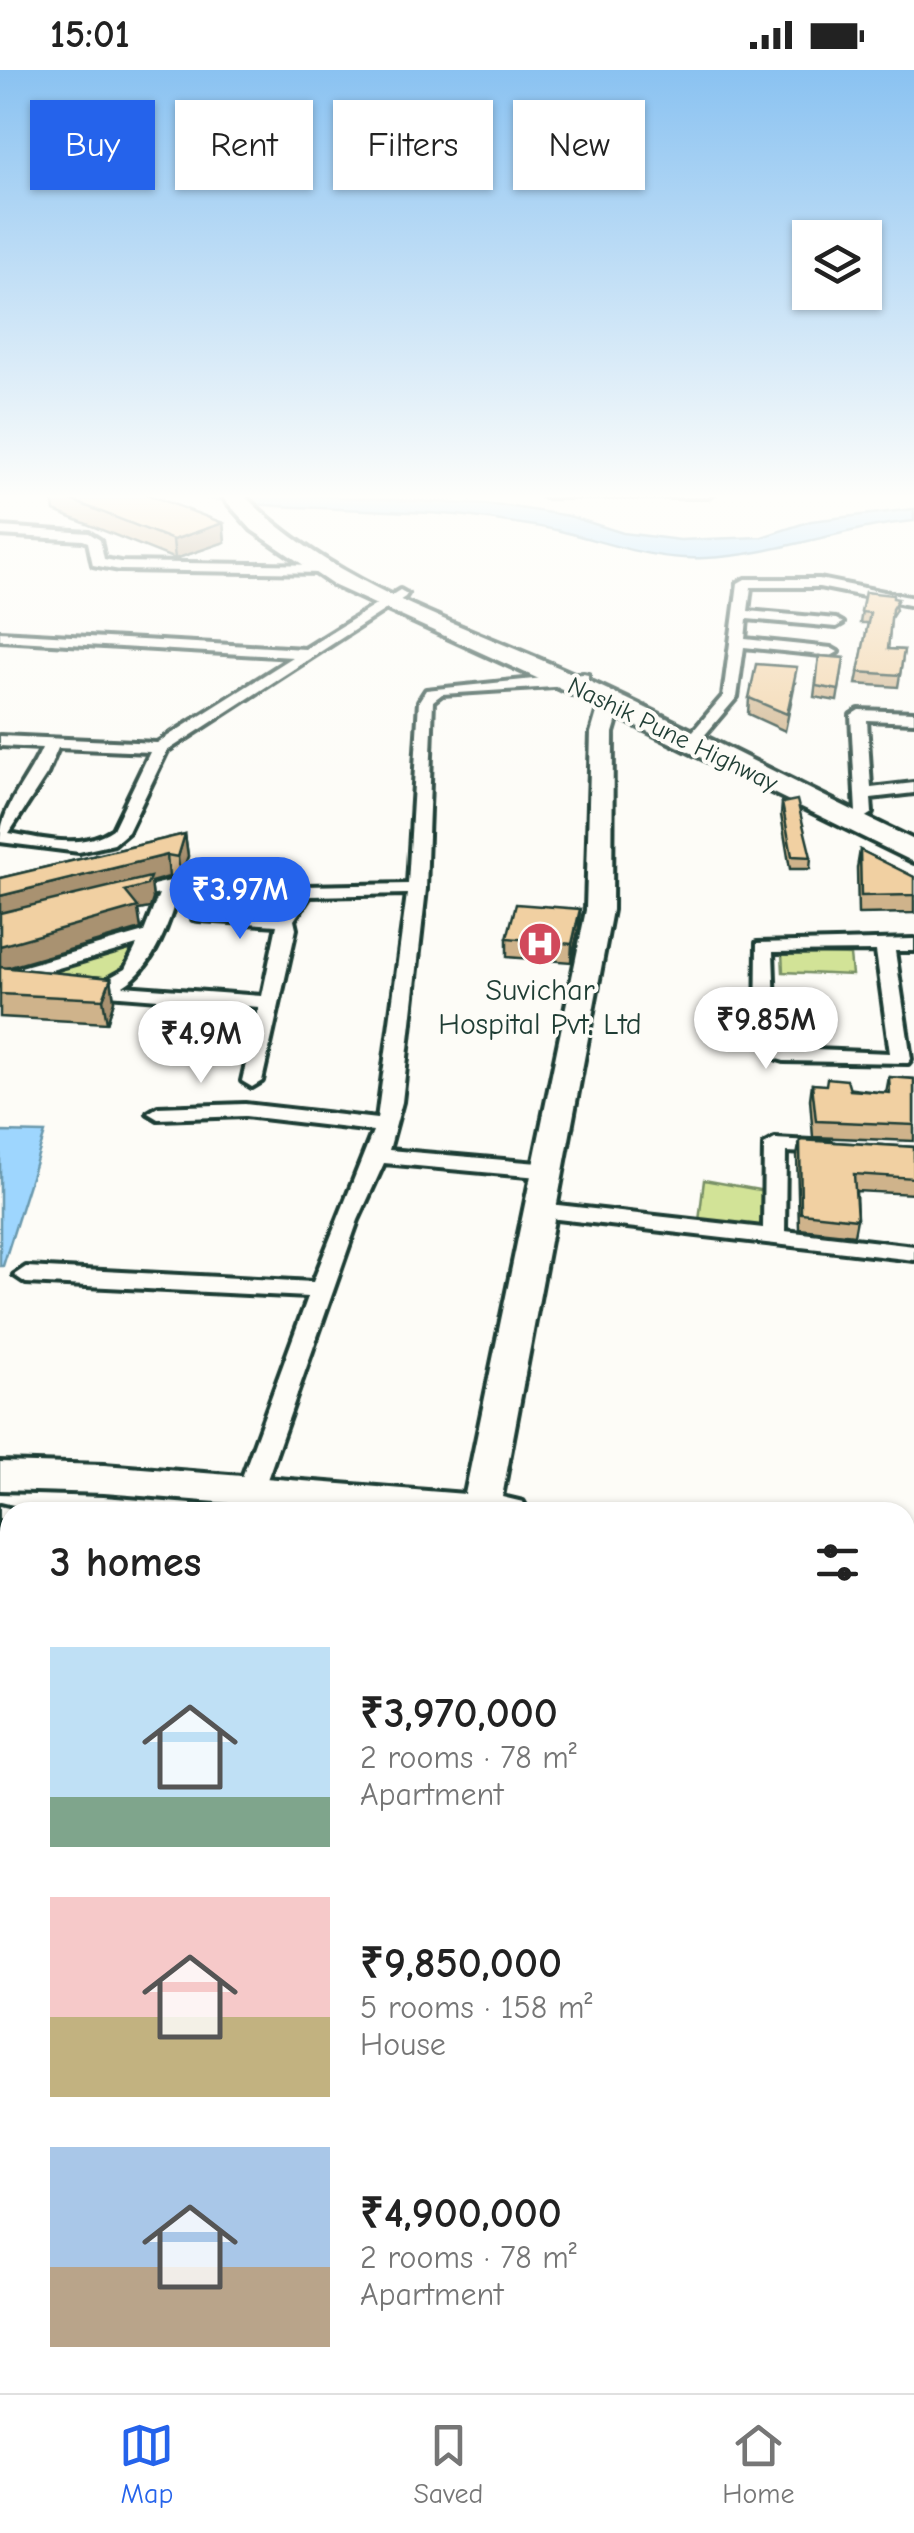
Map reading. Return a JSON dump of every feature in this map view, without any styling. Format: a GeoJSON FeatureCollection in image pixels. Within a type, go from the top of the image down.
{"type":"FeatureCollection","features":[{"type":"Feature","properties":{"kind":"highway","name":"Nashik Pune Highway"},"geometry":{"type":"LineString","coordinates":[[403,601],[863,803],[914,836]]}},
{"type":"Feature","properties":{"kind":"highway","name":"Nashik Pune Highway"},"geometry":{"type":"LineString","coordinates":[[576,680],[611,702],[914,852]]}},
{"type":"Feature","properties":{"kind":"street"},"geometry":{"type":"LineString","coordinates":[[52,743],[39,774],[0,836],[72,846],[110,842],[120,832],[160,748],[386,601]]}},
{"type":"Feature","properties":{"kind":"street"},"geometry":{"type":"LineString","coordinates":[[698,734],[730,697],[742,601]]}},
{"type":"Feature","properties":{"kind":"street"},"geometry":{"type":"LineString","coordinates":[[740,614],[836,622]]}},
{"type":"Feature","properties":{"kind":"street"},"geometry":{"type":"LineString","coordinates":[[0,636],[305,653]]}},
{"type":"Feature","properties":{"kind":"street"},"geometry":{"type":"LineString","coordinates":[[736,642],[830,652]]}},
{"type":"Feature","properties":{"kind":"street"},"geometry":{"type":"LineString","coordinates":[[250,1491],[347,1220],[377,1156],[392,1102],[417,888],[427,752],[426,701],[430,693],[576,680]]}},
{"type":"Feature","properties":{"kind":"street"},"geometry":{"type":"LineString","coordinates":[[491,1502],[540,1210],[599,910],[602,732],[611,702]]}},
{"type":"Feature","properties":{"kind":"street"},"geometry":{"type":"LineString","coordinates":[[914,717],[859,715],[863,803],[914,788]]}},
{"type":"Feature","properties":{"kind":"street"},"geometry":{"type":"LineString","coordinates":[[0,741],[160,748]]}},
{"type":"Feature","properties":{"kind":"street"},"geometry":{"type":"LineString","coordinates":[[107,902],[170,886],[165,908],[133,972],[93,990],[268,1002]]}},
{"type":"Feature","properties":{"kind":"street"},"geometry":{"type":"LineString","coordinates":[[284,920],[305,891],[417,888]]}},
{"type":"Feature","properties":{"kind":"street"},"geometry":{"type":"LineString","coordinates":[[199,915],[284,920]]}},
{"type":"Feature","properties":{"kind":"street"},"geometry":{"type":"LineString","coordinates":[[252,1081],[287,929],[284,920]]}},
{"type":"Feature","properties":{"kind":"street"},"geometry":{"type":"LineString","coordinates":[[0,981],[152,936]]}},
{"type":"Feature","properties":{"kind":"street"},"geometry":{"type":"LineString","coordinates":[[885,946],[901,1059],[784,1055],[766,1038],[764,947],[914,945]]}},
{"type":"Feature","properties":{"kind":"street"},"geometry":{"type":"LineString","coordinates":[[0,981],[49,987]]}},
{"type":"Feature","properties":{"kind":"street"},"geometry":{"type":"LineString","coordinates":[[158,1112],[246,1110],[386,1126]]}},
{"type":"Feature","properties":{"kind":"street"},"geometry":{"type":"LineString","coordinates":[[774,1238],[775,1145],[854,1149]]}},
{"type":"Feature","properties":{"kind":"street"},"geometry":{"type":"LineString","coordinates":[[377,1156],[550,1171]]}},
{"type":"Feature","properties":{"kind":"street"},"geometry":{"type":"LineString","coordinates":[[540,1210],[914,1253]]}},
{"type":"Feature","properties":{"kind":"street"},"geometry":{"type":"LineString","coordinates":[[26,1275],[322,1290]]}},
{"type":"Feature","properties":{"kind":"street"},"geometry":{"type":"LineString","coordinates":[[0,1476],[104,1479],[382,1502]]}},
{"type":"Feature","properties":{"kind":"green space"},"geometry":{"type":"Polygon","coordinates":[[[146,942],[120,978],[10,979],[146,942]]]}},
{"type":"Feature","properties":{"kind":"green space"},"geometry":{"type":"Polygon","coordinates":[[[782,952],[850,955],[852,975],[783,972],[782,952]]]}},
{"type":"Feature","properties":{"kind":"green space"},"geometry":{"type":"Polygon","coordinates":[[[704,1180],[765,1191],[766,1230],[699,1221],[704,1180]]]}},
{"type":"Feature","properties":{"kind":"water"},"geometry":{"type":"Polygon","coordinates":[[[0,1132],[45,1133],[3,1266],[0,1266],[0,1132]]]}},
{"type":"Feature","properties":{"kind":"building"},"geometry":{"type":"Polygon","coordinates":[[[863,601],[897,601],[892,609],[888,649],[904,650],[900,675],[858,672],[870,613],[861,612],[863,601]]]}},
{"type":"Feature","properties":{"kind":"building"},"geometry":{"type":"Polygon","coordinates":[[[819,656],[844,658],[839,690],[816,686],[819,656]]]}},
{"type":"Feature","properties":{"kind":"building"},"geometry":{"type":"Polygon","coordinates":[[[756,664],[797,667],[787,714],[749,698],[756,664]]]}},
{"type":"Feature","properties":{"kind":"building"},"geometry":{"type":"Polygon","coordinates":[[[797,800],[811,857],[792,856],[782,803],[797,800]]]}},
{"type":"Feature","properties":{"kind":"building"},"geometry":{"type":"Polygon","coordinates":[[[185,834],[178,857],[167,855],[0,896],[0,878],[185,834]]]}},
{"type":"Feature","properties":{"kind":"building"},"geometry":{"type":"Polygon","coordinates":[[[860,850],[914,877],[914,895],[861,896],[860,850]]]}},
{"type":"Feature","properties":{"kind":"building"},"geometry":{"type":"Polygon","coordinates":[[[150,877],[147,885],[125,891],[138,907],[0,946],[0,913],[150,877]]]}},
{"type":"Feature","properties":{"kind":"building"},"geometry":{"type":"Polygon","coordinates":[[[516,904],[580,909],[572,944],[507,938],[516,904]]]}},
{"type":"Feature","properties":{"kind":"building"},"geometry":{"type":"Polygon","coordinates":[[[0,967],[111,978],[103,999],[0,994],[0,967]]]}},
{"type":"Feature","properties":{"kind":"building"},"geometry":{"type":"Polygon","coordinates":[[[889,1077],[914,1079],[914,1125],[816,1121],[812,1084],[826,1085],[827,1078],[847,1080],[850,1090],[890,1093],[889,1077]]]}},
{"type":"Feature","properties":{"kind":"building"},"geometry":{"type":"Polygon","coordinates":[[[800,1140],[914,1147],[914,1178],[854,1174],[857,1219],[801,1213],[800,1140]]]}},
{"type":"Feature","properties":{"kind":"place","name":"Suvichar Hospital Pvt. Ltd"},"geometry":{"type":"Point","coordinates":[540,944]}}]}
